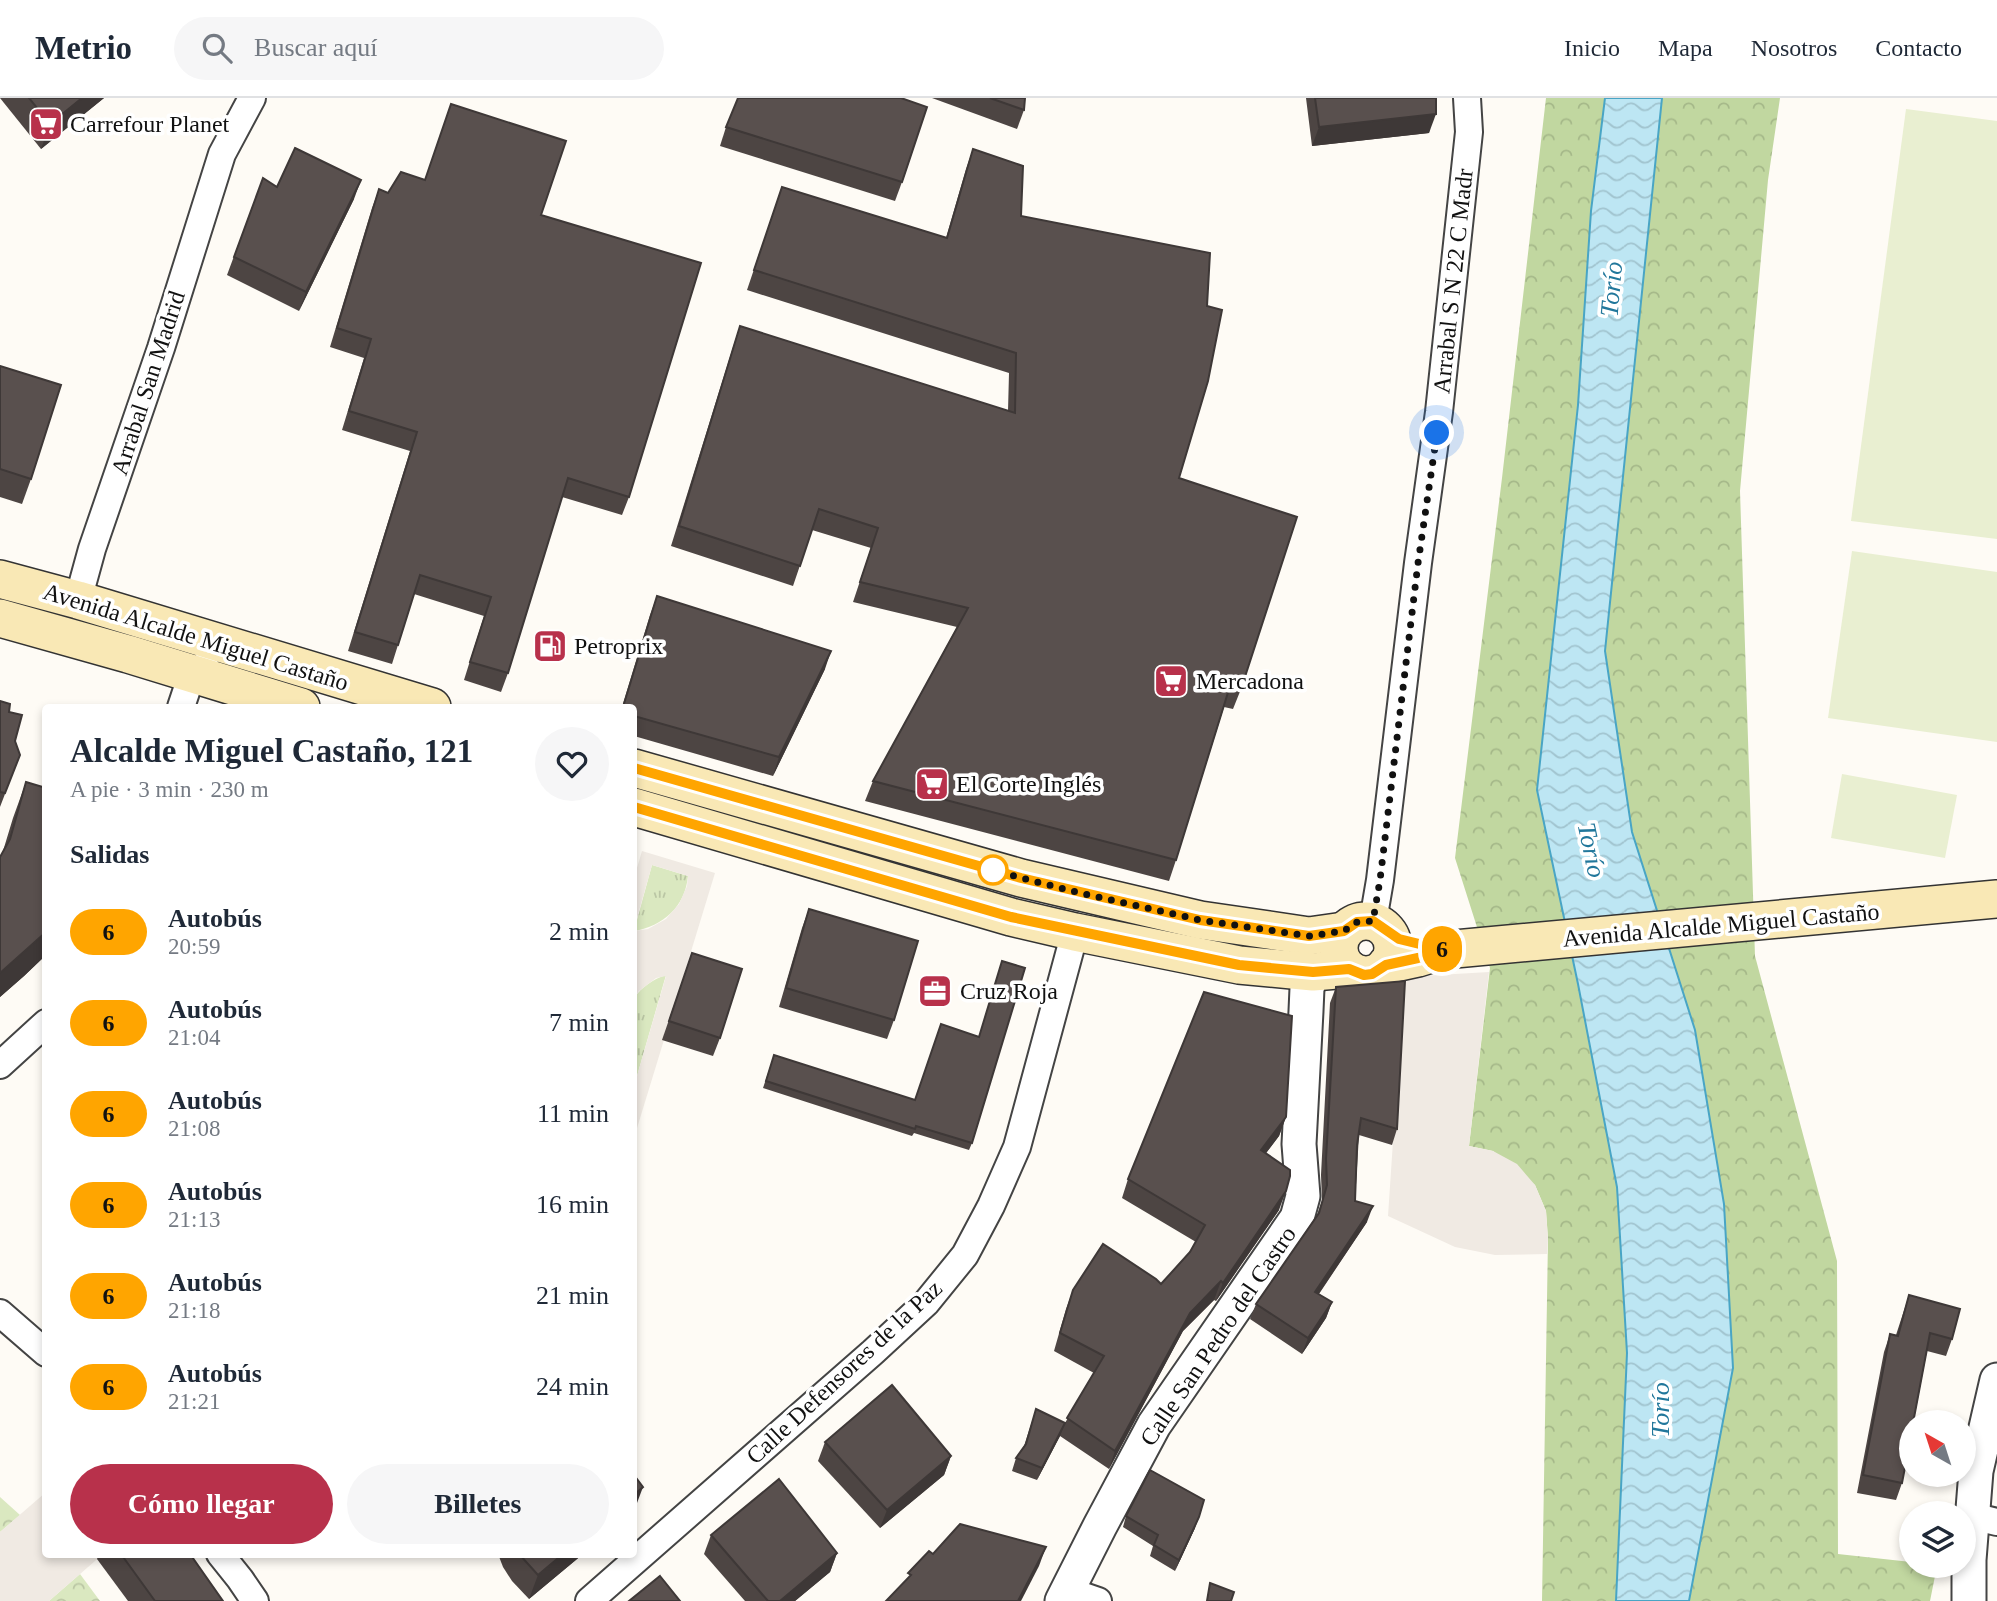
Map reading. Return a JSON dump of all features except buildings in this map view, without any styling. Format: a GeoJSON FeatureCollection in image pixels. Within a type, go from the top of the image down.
{"type":"FeatureCollection","features":[{"type":"Feature","properties":{"kind":"main road","name":"Avenida Alcalde Miguel Castaño"},"geometry":{"type":"LineString","coordinates":[[0,579],[422,704]]}},
{"type":"Feature","properties":{"kind":"main road","name":"Avenida Alcalde Miguel Castaño"},"geometry":{"type":"LineString","coordinates":[[9,621],[128,654],[187,690],[281,704]]}},
{"type":"Feature","properties":{"kind":"main road","name":"Avenida Alcalde Miguel Castaño"},"geometry":{"type":"LineString","coordinates":[[637,769],[1021,878],[1102,898],[1200,920],[1309,936],[1373,938],[1418,958],[1444,950],[1997,899]]}},
{"type":"Feature","properties":{"kind":"main road"},"geometry":{"type":"LineString","coordinates":[[637,808],[1011,917],[1239,965],[1313,972],[1349,969],[1364,975],[1372,974],[1373,938]]}},
{"type":"Feature","properties":{"kind":"street","name":"Arrabal San Madrid"},"geometry":{"type":"LineString","coordinates":[[78,600],[222,154],[252,98]]}},
{"type":"Feature","properties":{"kind":"street","name":"Arrabal S N 22 C Madr"},"geometry":{"type":"LineString","coordinates":[[1373,938],[1418,563],[1440,412],[1469,132],[1467,98]]}},
{"type":"Feature","properties":{"kind":"street"},"geometry":{"type":"LineString","coordinates":[[9,621],[47,618],[66,611],[78,600],[103,636],[128,654]]}},
{"type":"Feature","properties":{"kind":"street"},"geometry":{"type":"LineString","coordinates":[[187,690],[208,663],[229,657],[262,656]]}},
{"type":"Feature","properties":{"kind":"street","name":"Calle Defensores de la Paz"},"geometry":{"type":"LineString","coordinates":[[589,1601],[873,1352],[926,1303],[965,1255],[992,1206],[1017,1147],[1075,932]]}},
{"type":"Feature","properties":{"kind":"street","name":"Calle San Pedro del Castro"},"geometry":{"type":"LineString","coordinates":[[1076,1598],[1100,1526],[1154,1425],[1297,1218],[1303,1196],[1299,1144],[1307,988],[1313,972]]}},
{"type":"Feature","properties":{"kind":"street"},"geometry":{"type":"LineString","coordinates":[[0,1065],[42,1027]]}},
{"type":"Feature","properties":{"kind":"street"},"geometry":{"type":"LineString","coordinates":[[0,1313],[42,1350]]}},
{"type":"Feature","properties":{"kind":"street"},"geometry":{"type":"LineString","coordinates":[[1969,1601],[1984,1519],[1976,1471],[1997,1380]]}},
{"type":"Feature","properties":{"kind":"street"},"geometry":{"type":"LineString","coordinates":[[223,1558],[255,1601]]}},
{"type":"Feature","properties":{"kind":"green space"},"geometry":{"type":"Polygon","coordinates":[[[1546,98],[1780,98],[1768,180],[1740,491],[1755,956],[1837,1261],[1838,1554],[1899,1561],[1899,1578],[1935,1578],[1930,1601],[1542,1601],[1548,1239],[1546,1211],[1535,1185],[1493,1151],[1469,1146],[1490,968],[1455,858],[1546,98]]]}},
{"type":"Feature","properties":{"kind":"green space"},"geometry":{"type":"Polygon","coordinates":[[[1906,109],[1997,121],[1997,539],[1851,521],[1906,109]]]}},
{"type":"Feature","properties":{"kind":"green space"},"geometry":{"type":"Polygon","coordinates":[[[1852,551],[1997,572],[1997,742],[1828,718],[1852,551]]]}},
{"type":"Feature","properties":{"kind":"green space"},"geometry":{"type":"Polygon","coordinates":[[[1842,774],[1957,795],[1945,858],[1831,838],[1842,774]]]}},
{"type":"Feature","properties":{"kind":"green space"},"geometry":{"type":"Polygon","coordinates":[[[652,865],[688,876],[677,906],[663,920],[637,930],[637,920],[652,865]]]}},
{"type":"Feature","properties":{"kind":"green space"},"geometry":{"type":"Polygon","coordinates":[[[666,975],[637,1076],[637,995],[666,975]]]}},
{"type":"Feature","properties":{"kind":"green space"},"geometry":{"type":"Polygon","coordinates":[[[0,1497],[20,1515],[0,1532],[0,1497]]]}},
{"type":"Feature","properties":{"kind":"green space"},"geometry":{"type":"Polygon","coordinates":[[[80,1574],[100,1601],[49,1601],[80,1574]]]}},
{"type":"Feature","properties":{"kind":"shaded area"},"geometry":{"type":"Polygon","coordinates":[[[642,851],[715,873],[637,1128],[637,1076],[666,976],[656,978],[637,994],[637,931],[648,929],[666,919],[679,904],[687,886],[688,876],[652,865],[637,918],[637,868],[642,851]]]}},
{"type":"Feature","properties":{"kind":"shaded area"},"geometry":{"type":"Polygon","coordinates":[[[1489,972],[1469,1146],[1493,1151],[1517,1164],[1535,1185],[1546,1211],[1547,1254],[1495,1255],[1455,1247],[1388,1216],[1404,977],[1489,972]]]}},
{"type":"Feature","properties":{"kind":"shaded area"},"geometry":{"type":"Polygon","coordinates":[[[42,1496],[42,1558],[98,1558],[49,1601],[0,1601],[0,1532],[42,1496]]]}},
{"type":"Feature","properties":{"kind":"water","name":"Torío"},"geometry":{"type":"Polygon","coordinates":[[[1605,98],[1662,98],[1605,651],[1632,832],[1695,1030],[1724,1204],[1733,1368],[1689,1601],[1616,1601],[1627,1353],[1617,1187],[1537,790],[1578,405],[1591,211],[1605,98]]]}},
{"type":"Feature","properties":{"kind":"bus line","name":"6"},"geometry":{"type":"LineString","coordinates":[[637,769],[1021,878],[1200,920],[1309,936],[1344,931],[1357,922],[1373,921],[1399,939],[1444,950],[1386,965],[1380,971],[1364,975],[1349,969],[1313,972],[1239,965],[1011,917],[637,808]]}},
{"type":"Feature","properties":{"kind":"place","name":"Carrefour Planet"},"geometry":{"type":"Point","coordinates":[46,124]}},
{"type":"Feature","properties":{"kind":"place","name":"Petroprix"},"geometry":{"type":"Point","coordinates":[550,646]}},
{"type":"Feature","properties":{"kind":"place","name":"Mercadona"},"geometry":{"type":"Point","coordinates":[1171,681]}},
{"type":"Feature","properties":{"kind":"place","name":"El Corte Inglés"},"geometry":{"type":"Point","coordinates":[932,784]}},
{"type":"Feature","properties":{"kind":"place","name":"Cruz Roja"},"geometry":{"type":"Point","coordinates":[935,991]}},
{"type":"Feature","properties":{"kind":"route"},"geometry":{"type":"LineString","coordinates":[[993,870],[1200,920],[1309,936],[1344,931],[1357,922],[1373,921],[1437,433]]}}]}
